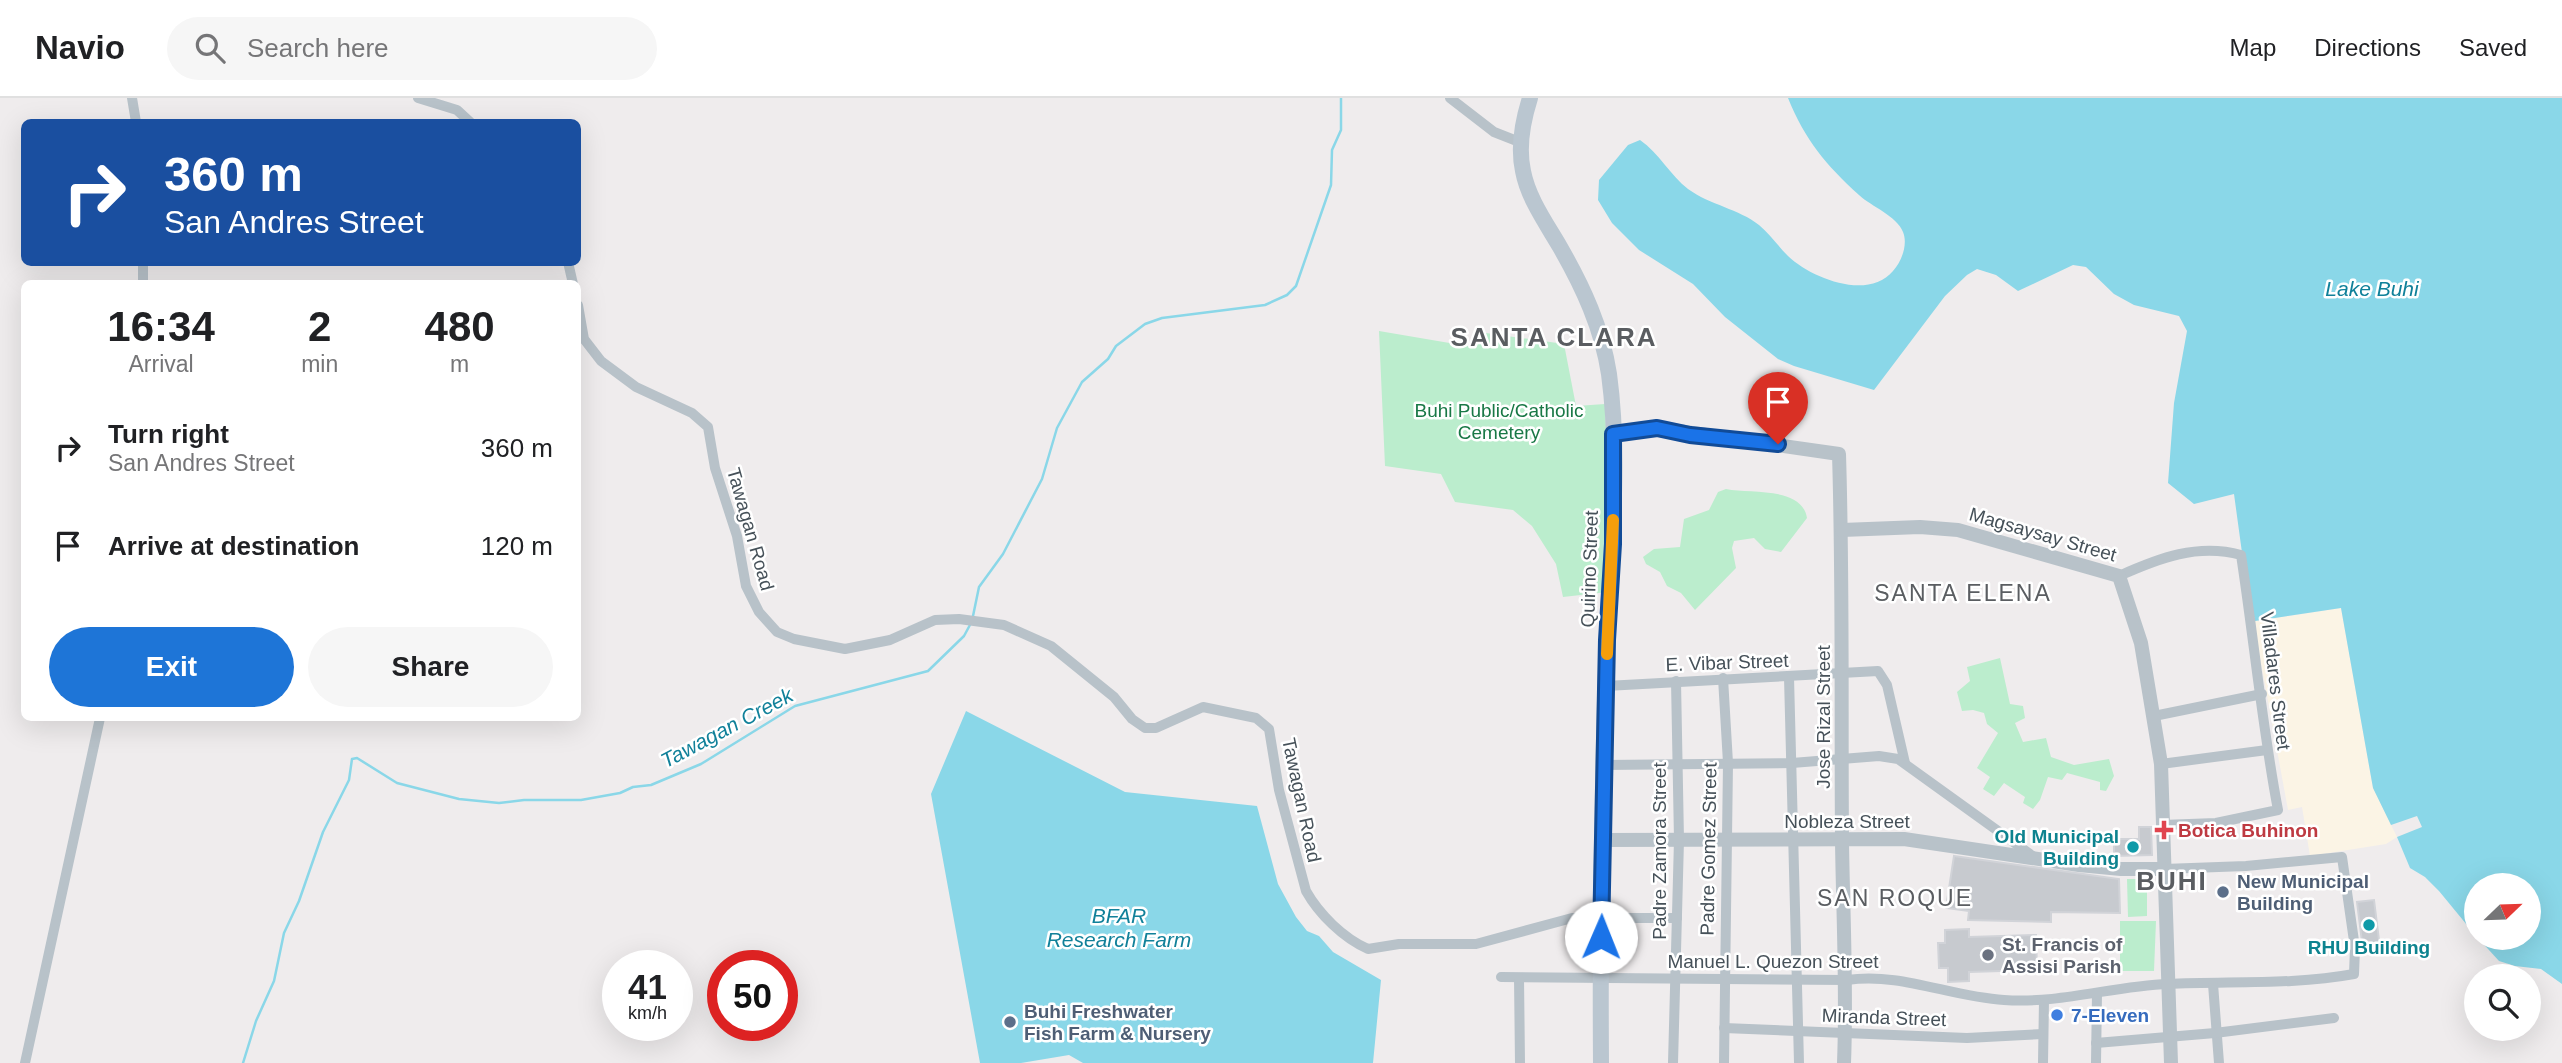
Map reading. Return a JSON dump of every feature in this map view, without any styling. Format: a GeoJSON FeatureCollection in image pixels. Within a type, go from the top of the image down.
{"type":"FeatureCollection","features":[{"type":"Feature","properties":{"kind":"main road","name":"Quirino Street"},"geometry":{"type":"LineString","coordinates":[[1530,98],[1522,142],[1522,168],[1530,192],[1573,270],[1599,326],[1609,376],[1613,434],[1613,544],[1604,765],[1601,1063]]}},
{"type":"Feature","properties":{"kind":"street"},"geometry":{"type":"LineString","coordinates":[[132,98],[136,119]]}},
{"type":"Feature","properties":{"kind":"street"},"geometry":{"type":"LineString","coordinates":[[418,98],[457,110],[467,119]]}},
{"type":"Feature","properties":{"kind":"street"},"geometry":{"type":"LineString","coordinates":[[1450,98],[1494,132],[1522,142]]}},
{"type":"Feature","properties":{"kind":"street","name":"Tawagan Road"},"geometry":{"type":"LineString","coordinates":[[581,322],[584,339],[601,361],[636,387],[692,413],[708,427],[715,468],[737,536],[746,586],[759,612],[778,632],[813,644],[845,649],[890,640],[934,620],[959,619],[1004,625],[1046,643],[1114,697],[1132,719],[1145,729],[1156,728],[1203,707],[1256,718],[1269,729],[1279,790],[1306,891],[1332,922],[1360,946],[1373,950],[1399,944],[1476,944],[1572,918],[1676,918]]}},
{"type":"Feature","properties":{"kind":"street","name":"Jose Rizal Street"},"geometry":{"type":"LineString","coordinates":[[1613,434],[1657,428],[1839,454],[1844,760],[1842,839],[1847,980],[1843,1063]]}},
{"type":"Feature","properties":{"kind":"street","name":"Magsaysay Street"},"geometry":{"type":"LineString","coordinates":[[1842,530],[1920,527],[1958,530],[2119,576],[2141,643],[2161,764],[2171,1063]]}},
{"type":"Feature","properties":{"kind":"street","name":"Villadares Street"},"geometry":{"type":"LineString","coordinates":[[2119,576],[2164,556],[2189,551],[2226,551],[2241,555],[2262,694],[2267,750],[2278,810],[2216,823],[2162,824]]}},
{"type":"Feature","properties":{"kind":"street","name":"E. Vibar Street"},"geometry":{"type":"LineString","coordinates":[[1606,686],[1874,671],[1884,677],[1899,729],[1905,763]]}},
{"type":"Feature","properties":{"kind":"street"},"geometry":{"type":"LineString","coordinates":[[1789,677],[1799,1063]]}},
{"type":"Feature","properties":{"kind":"street","name":"Padre Gomez Street"},"geometry":{"type":"LineString","coordinates":[[1723,678],[1728,763],[1724,1063]]}},
{"type":"Feature","properties":{"kind":"street","name":"Padre Zamora Street"},"geometry":{"type":"LineString","coordinates":[[1673,1063],[1679,840],[1676,681]]}},
{"type":"Feature","properties":{"kind":"street"},"geometry":{"type":"LineString","coordinates":[[2154,716],[2262,694]]}},
{"type":"Feature","properties":{"kind":"street"},"geometry":{"type":"LineString","coordinates":[[25,1063],[99,721]]}},
{"type":"Feature","properties":{"kind":"street"},"geometry":{"type":"LineString","coordinates":[[2161,764],[2267,750]]}},
{"type":"Feature","properties":{"kind":"street"},"geometry":{"type":"LineString","coordinates":[[1604,765],[1793,762],[1879,756],[1898,759],[2034,857]]}},
{"type":"Feature","properties":{"kind":"street","name":"Nobleza Street"},"geometry":{"type":"LineString","coordinates":[[1603,840],[1904,839],[2112,869],[2164,869],[2342,858],[2355,948],[2354,974]]}},
{"type":"Feature","properties":{"kind":"street","name":"Manuel L. Quezon Street"},"geometry":{"type":"LineString","coordinates":[[1501,977],[1847,980],[1870,976],[1893,978],[1983,998],[2044,1000],[2167,984],[2213,984],[2354,974]]}},
{"type":"Feature","properties":{"kind":"street"},"geometry":{"type":"LineString","coordinates":[[1519,978],[1520,1063]]}},
{"type":"Feature","properties":{"kind":"street"},"geometry":{"type":"LineString","coordinates":[[2213,984],[2218,1063]]}},
{"type":"Feature","properties":{"kind":"street"},"geometry":{"type":"LineString","coordinates":[[2096,1063],[2097,993]]}},
{"type":"Feature","properties":{"kind":"street"},"geometry":{"type":"LineString","coordinates":[[2043,1063],[2044,1000]]}},
{"type":"Feature","properties":{"kind":"street"},"geometry":{"type":"LineString","coordinates":[[2096,1043],[2169,1038],[2334,1018]]}},
{"type":"Feature","properties":{"kind":"street","name":"Miranda Street"},"geometry":{"type":"LineString","coordinates":[[1724,1028],[1967,1038],[2043,1034]]}},
{"type":"Feature","properties":{"kind":"shaded area"},"geometry":{"type":"Polygon","coordinates":[[[2341,608],[2373,788],[2397,837],[2386,844],[2310,856],[2302,807],[2288,810],[2252,614],[2256,621],[2341,608]]]}},
{"type":"Feature","properties":{"kind":"green space","name":"Buhi Public/Catholic Cemetery"},"geometry":{"type":"Polygon","coordinates":[[[1379,331],[1473,347],[1479,332],[1564,344],[1576,406],[1605,404],[1609,505],[1607,592],[1563,597],[1556,564],[1532,526],[1513,510],[1455,502],[1441,474],[1385,466],[1379,331]]]}},
{"type":"Feature","properties":{"kind":"green space"},"geometry":{"type":"Polygon","coordinates":[[[1726,489],[1786,496],[1803,508],[1807,518],[1781,552],[1765,549],[1754,538],[1734,541],[1732,548],[1736,568],[1695,610],[1681,593],[1667,586],[1660,572],[1646,564],[1643,557],[1654,549],[1680,547],[1684,519],[1709,510],[1718,492],[1726,489]]]}},
{"type":"Feature","properties":{"kind":"green space"},"geometry":{"type":"Polygon","coordinates":[[[2000,658],[2010,704],[2023,706],[2025,718],[2015,723],[2023,742],[2046,738],[2051,757],[2074,765],[2109,759],[2114,776],[2106,791],[2100,790],[2100,782],[2067,773],[2062,780],[2048,777],[2040,800],[2033,809],[2023,803],[2025,797],[2004,783],[1994,796],[1983,789],[1990,777],[1977,768],[1998,733],[1987,724],[1984,713],[1962,711],[1957,692],[1970,681],[1967,667],[2000,658]]]}},
{"type":"Feature","properties":{"kind":"green space"},"geometry":{"type":"Polygon","coordinates":[[[2127,879],[2147,879],[2147,916],[2128,917],[2127,879]]]}},
{"type":"Feature","properties":{"kind":"green space"},"geometry":{"type":"Polygon","coordinates":[[[2120,921],[2156,921],[2154,971],[2120,971],[2120,921]]]}},
{"type":"Feature","properties":{"kind":"water","name":"Lake Buhi"},"geometry":{"type":"Polygon","coordinates":[[[1788,98],[2562,98],[2562,984],[2541,969],[2541,964],[2509,964],[2499,961],[2489,950],[2541,950],[2541,873],[2464,873],[2464,921],[2425,877],[2410,868],[2397,837],[2422,827],[2417,816],[2391,825],[2373,788],[2341,608],[2255,621],[2246,582],[2234,494],[2194,504],[2168,483],[2174,403],[2187,331],[2179,316],[2134,305],[2114,294],[2086,267],[2073,265],[2018,291],[1996,275],[1977,269],[1945,296],[1874,390],[1778,359],[1725,317],[1693,284],[1639,250],[1612,223],[1598,200],[1599,180],[1628,145],[1640,140],[1688,189],[1759,225],[1788,256],[1811,272],[1840,283],[1855,285],[1882,280],[1893,271],[1901,257],[1905,242],[1900,226],[1859,195],[1836,173],[1802,127],[1788,98]]]}},
{"type":"Feature","properties":{"kind":"water","name":"BFAR Research Farm"},"geometry":{"type":"Polygon","coordinates":[[[966,711],[1125,792],[1257,806],[1278,884],[1296,917],[1307,931],[1319,936],[1333,952],[1381,980],[1373,1063],[1083,1063],[1069,1055],[1021,1063],[980,1063],[931,794],[966,711]]]}},
{"type":"Feature","properties":{"kind":"building","name":"Old Municipal Building"},"geometry":{"type":"Polygon","coordinates":[[[2139,827],[2151,827],[2152,855],[2114,856],[2114,839],[2139,839],[2139,827]]]}},
{"type":"Feature","properties":{"kind":"building"},"geometry":{"type":"Polygon","coordinates":[[[1954,856],[2119,879],[2120,913],[2051,912],[2051,922],[1968,920],[1969,911],[1946,908],[1954,856]]]}},
{"type":"Feature","properties":{"kind":"building","name":"RHU Building"},"geometry":{"type":"Polygon","coordinates":[[[2374,900],[2380,948],[2363,950],[2357,902],[2374,900]]]}},
{"type":"Feature","properties":{"kind":"building","name":"St. Francis of Assisi Parish"},"geometry":{"type":"Polygon","coordinates":[[[1969,929],[1969,937],[2036,935],[2037,970],[1969,972],[1969,981],[1948,982],[1948,968],[1939,968],[1938,943],[1945,943],[1945,930],[1969,929]]]}},
{"type":"Feature","properties":{"kind":"waterway","name":"Tawagan Creek"},"geometry":{"type":"LineString","coordinates":[[973,616],[979,587],[1003,554],[1042,479],[1057,428],[1082,382],[1108,359],[1116,346],[1145,324],[1162,318],[1265,305],[1287,295],[1296,286],[1331,185],[1332,150],[1341,130],[1341,98]]}},
{"type":"Feature","properties":{"kind":"waterway","name":"Tawagan Creek"},"geometry":{"type":"LineString","coordinates":[[243,1063],[256,1021],[274,981],[284,933],[299,901],[323,832],[349,780],[352,759],[357,758],[397,783],[459,799],[499,803],[581,800],[620,793],[633,787],[651,785],[701,764],[795,706],[928,671],[964,636],[971,623]]}},
{"type":"Feature","properties":{"kind":"slow traffic"},"geometry":{"type":"LineString","coordinates":[[1607,654],[1613,520]]}},
{"type":"Feature","properties":{"kind":"place","name":"Botica Buhinon"},"geometry":{"type":"Point","coordinates":[2164,830]}},
{"type":"Feature","properties":{"kind":"place","name":"Old Municipal Building"},"geometry":{"type":"Point","coordinates":[2133,847]}},
{"type":"Feature","properties":{"kind":"place","name":"New Municipal Building"},"geometry":{"type":"Point","coordinates":[2223,892]}},
{"type":"Feature","properties":{"kind":"place","name":"RHU Building"},"geometry":{"type":"Point","coordinates":[2369,925]}},
{"type":"Feature","properties":{"kind":"place","name":"St. Francis of Assisi Parish"},"geometry":{"type":"Point","coordinates":[1988,955]}},
{"type":"Feature","properties":{"kind":"place","name":"7-Eleven"},"geometry":{"type":"Point","coordinates":[2057,1015]}},
{"type":"Feature","properties":{"kind":"place","name":"Buhi Freshwater Fish Farm & Nursery"},"geometry":{"type":"Point","coordinates":[1010,1022]}},
{"type":"Feature","properties":{"kind":"district","name":"SANTA CLARA"},"geometry":{"type":"Point","coordinates":[1554,337]}},
{"type":"Feature","properties":{"kind":"district","name":"SANTA ELENA"},"geometry":{"type":"Point","coordinates":[1963,593]}},
{"type":"Feature","properties":{"kind":"district","name":"BUHI"},"geometry":{"type":"Point","coordinates":[2172,881]}},
{"type":"Feature","properties":{"kind":"district","name":"SAN ROQUE"},"geometry":{"type":"Point","coordinates":[1895,898]}},
{"type":"Feature","properties":{"kind":"route"},"geometry":{"type":"LineString","coordinates":[[1601,937],[1607,640],[1613,544],[1613,434],[1657,428],[1690,435],[1778,444]]}}]}
